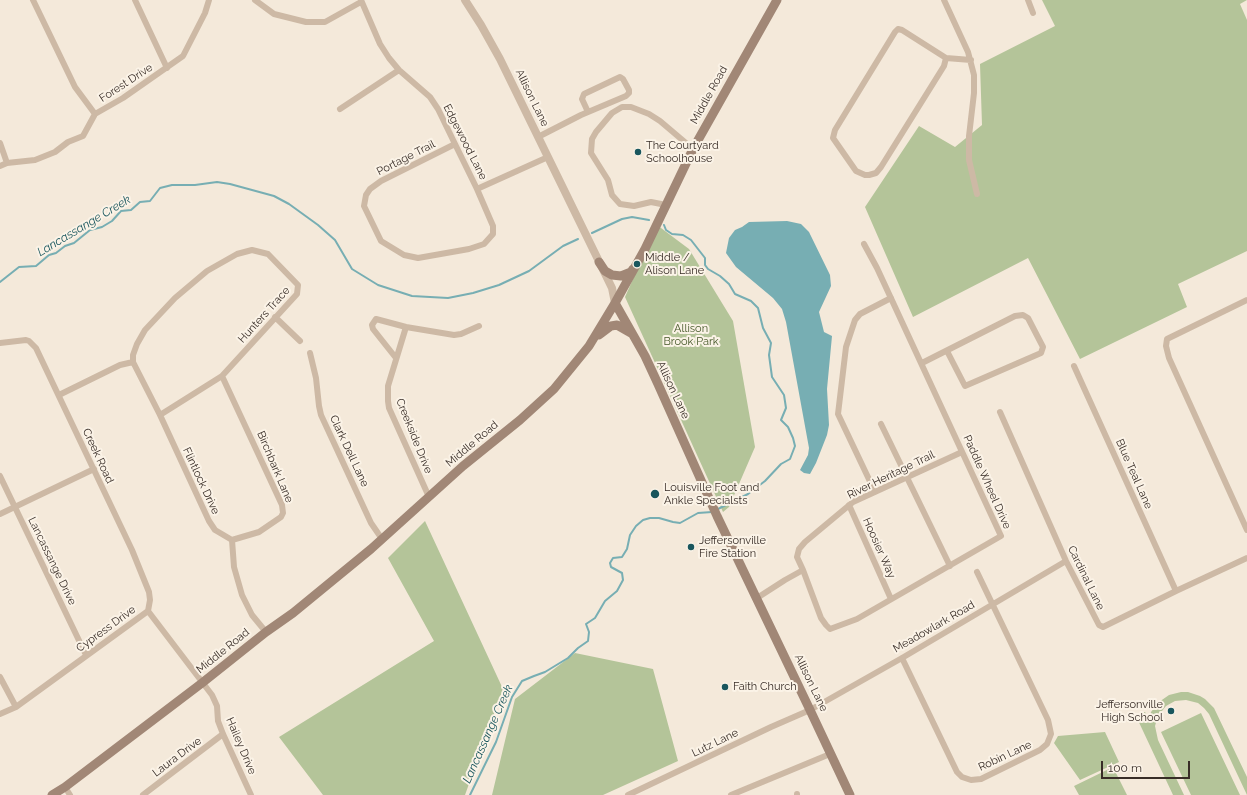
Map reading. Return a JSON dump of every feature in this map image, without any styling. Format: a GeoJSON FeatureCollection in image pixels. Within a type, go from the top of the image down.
{"type":"FeatureCollection","features":[{"type":"Feature","properties":{"kind":"main road","name":"Middle Road"},"geometry":{"type":"LineString","coordinates":[[59,792],[202,683],[266,632],[293,613],[382,539],[463,466],[520,420],[554,389],[594,339],[636,267],[693,149],[777,0]]}},
{"type":"Feature","properties":{"kind":"main road"},"geometry":{"type":"LineString","coordinates":[[598,262],[605,271],[612,276],[621,276],[631,272],[636,267]]}},
{"type":"Feature","properties":{"kind":"main road","name":"Allison Lane"},"geometry":{"type":"LineString","coordinates":[[615,303],[645,356],[717,516],[850,795]]}},
{"type":"Feature","properties":{"kind":"main road"},"geometry":{"type":"LineString","coordinates":[[594,339],[604,330],[611,326],[617,325],[632,334]]}},
{"type":"Feature","properties":{"kind":"street","name":"Forest Drive"},"geometry":{"type":"LineString","coordinates":[[33,0],[75,87],[95,114],[123,98],[182,56],[205,14],[209,0]]}},
{"type":"Feature","properties":{"kind":"street"},"geometry":{"type":"LineString","coordinates":[[135,0],[167,68]]}},
{"type":"Feature","properties":{"kind":"street"},"geometry":{"type":"LineString","coordinates":[[255,0],[274,14],[306,22],[324,22],[361,1]]}},
{"type":"Feature","properties":{"kind":"street","name":"Allison Lane"},"geometry":{"type":"LineString","coordinates":[[465,0],[500,58],[598,262],[612,288],[615,303]]}},
{"type":"Feature","properties":{"kind":"street"},"geometry":{"type":"LineString","coordinates":[[944,0],[971,60],[974,75],[974,93],[969,136],[969,160],[977,194]]}},
{"type":"Feature","properties":{"kind":"street"},"geometry":{"type":"LineString","coordinates":[[1028,0],[1034,13]]}},
{"type":"Feature","properties":{"kind":"street","name":"Edgewood Lane"},"geometry":{"type":"LineString","coordinates":[[361,1],[380,44],[389,58],[399,70],[430,98],[438,110],[477,189],[493,226],[493,234],[488,240]]}},
{"type":"Feature","properties":{"kind":"street"},"geometry":{"type":"LineString","coordinates":[[946,58],[944,66],[881,167],[876,173],[865,175],[856,171],[833,138],[835,130],[898,29],[902,30],[946,58],[971,60]]}},
{"type":"Feature","properties":{"kind":"street"},"geometry":{"type":"LineString","coordinates":[[340,109],[399,70]]}},
{"type":"Feature","properties":{"kind":"street"},"geometry":{"type":"LineString","coordinates":[[538,137],[588,112],[628,95],[629,90],[624,79],[620,77],[584,94],[582,99],[588,112]]}},
{"type":"Feature","properties":{"kind":"street"},"geometry":{"type":"LineString","coordinates":[[666,205],[651,202],[634,206],[620,204],[612,195],[608,180],[592,153],[592,139],[612,113],[622,107],[631,107],[649,114],[660,121],[693,149]]}},
{"type":"Feature","properties":{"kind":"street"},"geometry":{"type":"LineString","coordinates":[[0,166],[6,162],[35,160],[55,152],[68,142],[83,136],[95,114]]}},
{"type":"Feature","properties":{"kind":"street"},"geometry":{"type":"LineString","coordinates":[[0,143],[6,162]]}},
{"type":"Feature","properties":{"kind":"street","name":"Portage Trail"},"geometry":{"type":"LineString","coordinates":[[455,144],[381,181],[370,189],[366,195],[364,206],[381,241],[404,255],[413,257],[432,256],[469,249],[484,244],[488,240]]}},
{"type":"Feature","properties":{"kind":"street"},"geometry":{"type":"LineString","coordinates":[[477,189],[548,157]]}},
{"type":"Feature","properties":{"kind":"street","name":"Paddle Wheel Drive"},"geometry":{"type":"LineString","coordinates":[[803,570],[821,618],[830,629],[857,619],[1001,536],[922,363],[864,244]]}},
{"type":"Feature","properties":{"kind":"street","name":"Hunters Trace"},"geometry":{"type":"LineString","coordinates":[[133,362],[133,355],[144,330],[175,298],[207,271],[237,254],[252,250],[268,254],[298,285],[297,294],[222,376],[160,415]]}},
{"type":"Feature","properties":{"kind":"street"},"geometry":{"type":"LineString","coordinates":[[875,492],[838,414],[846,347],[855,320],[860,314],[891,298]]}},
{"type":"Feature","properties":{"kind":"street"},"geometry":{"type":"LineString","coordinates":[[1247,300],[1167,339],[1166,346],[1169,358],[1247,530]]}},
{"type":"Feature","properties":{"kind":"street"},"geometry":{"type":"LineString","coordinates":[[922,363],[1008,319],[1023,315],[1028,318],[1043,347],[1041,353],[966,386],[946,351]]}},
{"type":"Feature","properties":{"kind":"street"},"geometry":{"type":"LineString","coordinates":[[275,317],[300,341]]}},
{"type":"Feature","properties":{"kind":"street"},"geometry":{"type":"LineString","coordinates":[[396,358],[373,329],[373,322],[378,319],[406,327],[454,335],[461,334],[479,326]]}},
{"type":"Feature","properties":{"kind":"street","name":"Creekside Drive"},"geometry":{"type":"LineString","coordinates":[[406,327],[388,386],[388,401],[389,408],[429,497]]}},
{"type":"Feature","properties":{"kind":"street","name":"Creek Road"},"geometry":{"type":"LineString","coordinates":[[0,343],[26,340],[33,344],[36,348],[132,550],[149,592],[150,600],[148,611]]}},
{"type":"Feature","properties":{"kind":"street","name":"Clark Dell Lane"},"geometry":{"type":"LineString","coordinates":[[310,354],[314,367],[321,415],[372,523],[382,539]]}},
{"type":"Feature","properties":{"kind":"street"},"geometry":{"type":"LineString","coordinates":[[59,395],[120,365],[133,362]]}},
{"type":"Feature","properties":{"kind":"street","name":"Flintlock Drive"},"geometry":{"type":"LineString","coordinates":[[133,362],[160,415],[209,521],[215,530],[232,540]]}},
{"type":"Feature","properties":{"kind":"street","name":"Blue Teal Lane"},"geometry":{"type":"LineString","coordinates":[[1074,366],[1176,591]]}},
{"type":"Feature","properties":{"kind":"street","name":"Birchbark Lane"},"geometry":{"type":"LineString","coordinates":[[222,376],[282,505],[283,513],[281,517],[259,532],[232,540]]}},
{"type":"Feature","properties":{"kind":"street","name":"Cardinal Lane"},"geometry":{"type":"LineString","coordinates":[[1000,412],[1066,561],[1097,623],[1101,626],[1104,626],[1247,558]]}},
{"type":"Feature","properties":{"kind":"street"},"geometry":{"type":"LineString","coordinates":[[880,424],[950,566]]}},
{"type":"Feature","properties":{"kind":"street","name":"River Heritage Trail"},"geometry":{"type":"LineString","coordinates":[[803,570],[797,557],[799,548],[849,505],[962,452]]}},
{"type":"Feature","properties":{"kind":"street"},"geometry":{"type":"LineString","coordinates":[[0,514],[94,469]]}},
{"type":"Feature","properties":{"kind":"street","name":"Lancassange Drive"},"geometry":{"type":"LineString","coordinates":[[0,476],[86,655]]}},
{"type":"Feature","properties":{"kind":"street","name":"Hoosier Way"},"geometry":{"type":"LineString","coordinates":[[849,505],[891,599]]}},
{"type":"Feature","properties":{"kind":"street"},"geometry":{"type":"LineString","coordinates":[[232,540],[234,567],[242,595],[252,615],[266,632]]}},
{"type":"Feature","properties":{"kind":"street","name":"Meadowlark Road"},"geometry":{"type":"LineString","coordinates":[[810,710],[902,658],[1066,561]]}},
{"type":"Feature","properties":{"kind":"street"},"geometry":{"type":"LineString","coordinates":[[756,598],[803,570]]}},
{"type":"Feature","properties":{"kind":"street","name":"Robin Lane"},"geometry":{"type":"LineString","coordinates":[[902,658],[957,772],[962,777],[971,780],[981,779],[1040,750],[1047,744],[1051,734],[1048,720],[977,572]]}},
{"type":"Feature","properties":{"kind":"street","name":"Cypress Drive"},"geometry":{"type":"LineString","coordinates":[[0,714],[16,706],[54,680],[86,655],[148,611],[202,683]]}},
{"type":"Feature","properties":{"kind":"street"},"geometry":{"type":"LineString","coordinates":[[0,677],[16,706]]}},
{"type":"Feature","properties":{"kind":"street","name":"Hailey Drive"},"geometry":{"type":"LineString","coordinates":[[202,683],[212,695],[217,706],[218,721],[251,795]]}},
{"type":"Feature","properties":{"kind":"street","name":"Lutz Lane"},"geometry":{"type":"LineString","coordinates":[[628,795],[770,727],[810,710]]}},
{"type":"Feature","properties":{"kind":"street","name":"Laura Drive"},"geometry":{"type":"LineString","coordinates":[[143,795],[223,734]]}},
{"type":"Feature","properties":{"kind":"street"},"geometry":{"type":"LineString","coordinates":[[731,795],[830,754]]}},
{"type":"Feature","properties":{"kind":"street"},"geometry":{"type":"LineString","coordinates":[[59,792],[70,795]]}},
{"type":"Feature","properties":{"kind":"green space"},"geometry":{"type":"Polygon","coordinates":[[[1042,0],[1247,0],[1240,4],[1247,20],[1247,251],[1178,284],[1187,307],[1080,359],[1028,258],[913,317],[865,207],[919,126],[955,147],[982,125],[980,64],[1055,26],[1042,0]]]}},
{"type":"Feature","properties":{"kind":"green space","name":"Allison Brook Park"},"geometry":{"type":"Polygon","coordinates":[[[657,225],[689,249],[733,321],[755,447],[729,507],[723,512],[625,297],[657,225]]]}},
{"type":"Feature","properties":{"kind":"green space"},"geometry":{"type":"Polygon","coordinates":[[[425,521],[503,689],[465,795],[323,795],[279,737],[434,641],[388,558],[425,521]]]}},
{"type":"Feature","properties":{"kind":"green space"},"geometry":{"type":"Polygon","coordinates":[[[575,653],[653,669],[678,761],[603,795],[492,795],[515,699],[575,653]]]}},
{"type":"Feature","properties":{"kind":"green space"},"geometry":{"type":"Polygon","coordinates":[[[1188,692],[1200,696],[1214,708],[1247,777],[1247,795],[1209,714],[1198,703],[1186,700],[1175,701],[1166,706],[1158,716],[1155,726],[1158,740],[1184,795],[1173,795],[1136,716],[1145,712],[1149,719],[1151,712],[1159,702],[1169,695],[1188,692]]]}},
{"type":"Feature","properties":{"kind":"green space"},"geometry":{"type":"Polygon","coordinates":[[[1201,713],[1240,795],[1191,795],[1161,732],[1201,713]]]}},
{"type":"Feature","properties":{"kind":"green space"},"geometry":{"type":"Polygon","coordinates":[[[1105,732],[1119,762],[1080,780],[1054,743],[1058,736],[1105,732]]]}},
{"type":"Feature","properties":{"kind":"green space"},"geometry":{"type":"Polygon","coordinates":[[[1113,767],[1127,795],[1079,795],[1074,786],[1113,767]]]}},
{"type":"Feature","properties":{"kind":"water"},"geometry":{"type":"Polygon","coordinates":[[[787,221],[801,224],[809,232],[830,275],[831,286],[819,312],[824,332],[832,336],[827,389],[829,425],[827,435],[810,474],[804,473],[800,470],[808,455],[809,448],[786,322],[782,309],[773,298],[736,267],[726,253],[729,238],[735,230],[749,222],[787,221]]]}},
{"type":"Feature","properties":{"kind":"waterway","name":"Lancassange Creek"},"geometry":{"type":"LineString","coordinates":[[0,282],[19,267],[36,266],[49,255],[56,253],[65,246],[74,243],[90,230],[102,227],[112,221],[121,211],[131,210],[140,202],[150,201],[160,188],[172,185],[195,185],[217,182],[274,196],[289,204],[318,225],[335,240],[352,269],[378,285],[412,296],[448,298],[473,293],[499,285],[529,271],[563,246],[578,239]]}},
{"type":"Feature","properties":{"kind":"waterway","name":"Lancassange Creek"},"geometry":{"type":"LineString","coordinates":[[592,233],[622,219],[632,217],[649,220]]}},
{"type":"Feature","properties":{"kind":"waterway","name":"Lancassange Creek"},"geometry":{"type":"LineString","coordinates":[[664,225],[666,230],[672,234],[683,235],[691,240],[705,258],[705,265],[708,269],[720,276],[729,284],[735,294],[751,301],[758,308],[763,328],[771,343],[769,355],[772,377],[784,395],[786,408],[781,420],[788,427],[795,446],[790,459],[781,464],[765,481],[748,494],[716,510]]}},
{"type":"Feature","properties":{"kind":"waterway","name":"Lancassange Creek"},"geometry":{"type":"LineString","coordinates":[[470,795],[496,742],[512,697],[522,681],[545,672],[568,658],[588,641],[589,632],[586,624],[595,618],[605,601],[617,591],[623,580],[622,573],[611,567],[610,563],[613,558],[622,557],[627,549],[630,535],[636,526],[643,520],[650,518],[659,518],[680,523],[698,513],[712,512]]}},
{"type":"Feature","properties":{"kind":"place","name":"The Courtyard Schoolhouse"},"geometry":{"type":"Point","coordinates":[638,152]}},
{"type":"Feature","properties":{"kind":"place","name":"Middle / Alison Lane"},"geometry":{"type":"Point","coordinates":[637,264]}},
{"type":"Feature","properties":{"kind":"place","name":"Louisville Foot and Ankle Specialsts"},"geometry":{"type":"Point","coordinates":[655,494]}},
{"type":"Feature","properties":{"kind":"place","name":"Jeffersonville Fire Station"},"geometry":{"type":"Point","coordinates":[691,547]}},
{"type":"Feature","properties":{"kind":"place","name":"Faith Church"},"geometry":{"type":"Point","coordinates":[725,687]}},
{"type":"Feature","properties":{"kind":"place","name":"Jeffersonville High School"},"geometry":{"type":"Point","coordinates":[1171,711]}}]}
